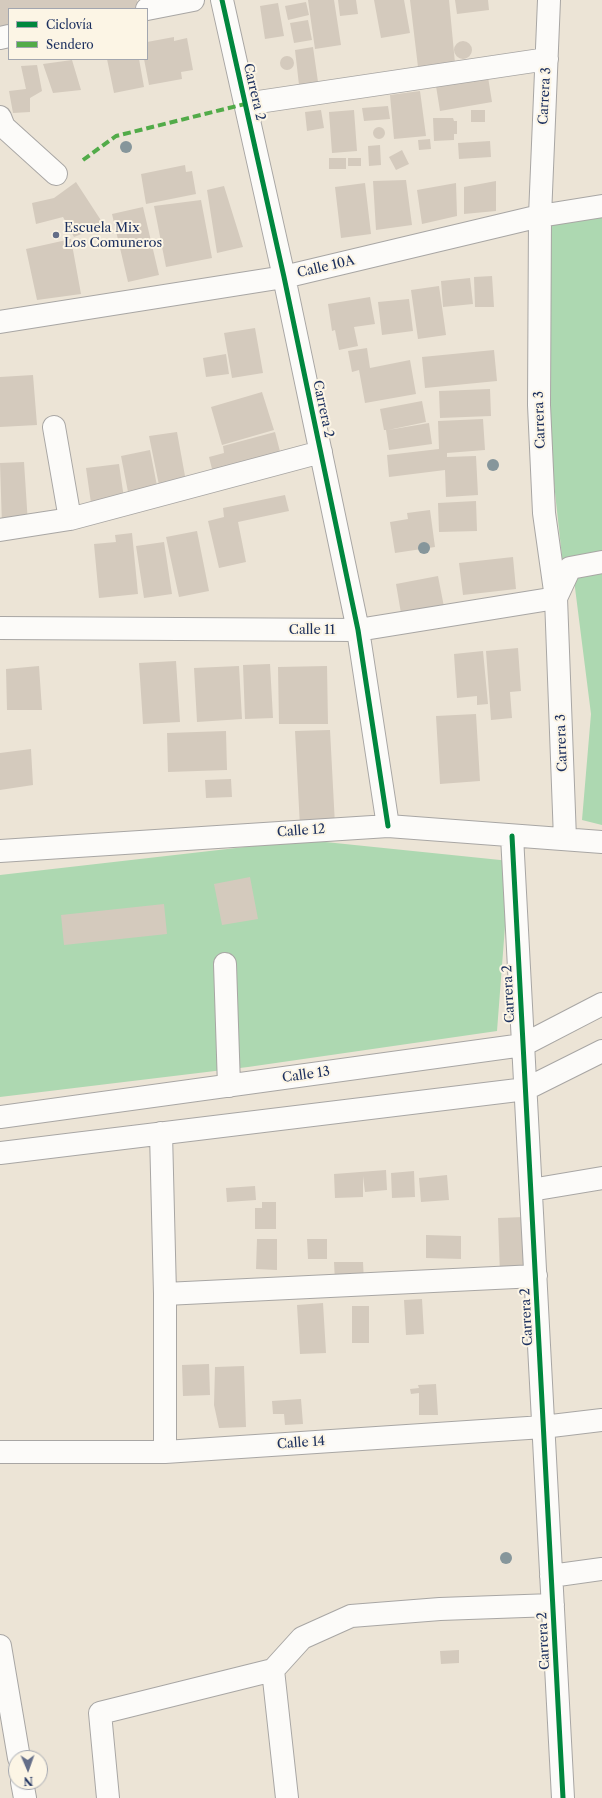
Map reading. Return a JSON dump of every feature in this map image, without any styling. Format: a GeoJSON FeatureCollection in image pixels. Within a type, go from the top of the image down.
{"type":"FeatureCollection","features":[{"type":"Feature","properties":{"kind":"street"},"geometry":{"type":"LineString","coordinates":[[148,9],[193,0]]}},
{"type":"Feature","properties":{"kind":"street","name":"Carrera 2"},"geometry":{"type":"LineString","coordinates":[[222,0],[284,277],[358,630],[388,826]]}},
{"type":"Feature","properties":{"kind":"street","name":"Carrera 3"},"geometry":{"type":"LineString","coordinates":[[549,0],[540,216],[539,412],[544,513],[556,598],[565,839]]}},
{"type":"Feature","properties":{"kind":"street"},"geometry":{"type":"LineString","coordinates":[[245,104],[547,59]]}},
{"type":"Feature","properties":{"kind":"street"},"geometry":{"type":"LineString","coordinates":[[0,117],[4,127],[56,174]]}},
{"type":"Feature","properties":{"kind":"street","name":"Calle 10A"},"geometry":{"type":"LineString","coordinates":[[0,322],[284,277],[540,216],[602,206]]}},
{"type":"Feature","properties":{"kind":"street"},"geometry":{"type":"LineString","coordinates":[[54,427],[70,519]]}},
{"type":"Feature","properties":{"kind":"street"},"geometry":{"type":"LineString","coordinates":[[0,530],[70,519],[321,452]]}},
{"type":"Feature","properties":{"kind":"street"},"geometry":{"type":"LineString","coordinates":[[556,598],[570,568],[602,562]]}},
{"type":"Feature","properties":{"kind":"street","name":"Calle 11"},"geometry":{"type":"LineString","coordinates":[[0,628],[358,630],[556,598]]}},
{"type":"Feature","properties":{"kind":"street","name":"Calle 12"},"geometry":{"type":"LineString","coordinates":[[0,851],[388,826],[602,842]]}},
{"type":"Feature","properties":{"kind":"street","name":"Carrera 2"},"geometry":{"type":"LineString","coordinates":[[512,836],[563,1798]]}},
{"type":"Feature","properties":{"kind":"street"},"geometry":{"type":"LineString","coordinates":[[225,964],[229,1086]]}},
{"type":"Feature","properties":{"kind":"street","name":"Calle 13"},"geometry":{"type":"LineString","coordinates":[[0,1117],[523,1045],[602,1004]]}},
{"type":"Feature","properties":{"kind":"street"},"geometry":{"type":"LineString","coordinates":[[0,1153],[526,1089],[602,1051]]}},
{"type":"Feature","properties":{"kind":"street"},"geometry":{"type":"LineString","coordinates":[[161,1133],[165,1294],[165,1452]]}},
{"type":"Feature","properties":{"kind":"street"},"geometry":{"type":"LineString","coordinates":[[531,1190],[602,1178]]}},
{"type":"Feature","properties":{"kind":"street"},"geometry":{"type":"LineString","coordinates":[[165,1294],[536,1276]]}},
{"type":"Feature","properties":{"kind":"street","name":"Calle 14"},"geometry":{"type":"LineString","coordinates":[[0,1452],[165,1452],[544,1427],[602,1420]]}},
{"type":"Feature","properties":{"kind":"street"},"geometry":{"type":"LineString","coordinates":[[551,1576],[602,1569]]}},
{"type":"Feature","properties":{"kind":"street"},"geometry":{"type":"LineString","coordinates":[[108,1798],[100,1713],[273,1670],[302,1638],[351,1616],[440,1608],[553,1605]]}},
{"type":"Feature","properties":{"kind":"street"},"geometry":{"type":"LineString","coordinates":[[0,1646],[4,1682],[17,1750]]}},
{"type":"Feature","properties":{"kind":"street"},"geometry":{"type":"LineString","coordinates":[[273,1670],[287,1798]]}},
{"type":"Feature","properties":{"kind":"green space"},"geometry":{"type":"Polygon","coordinates":[[[602,216],[602,558],[563,566],[546,410],[546,220],[602,216]]]}},
{"type":"Feature","properties":{"kind":"green space"},"geometry":{"type":"Polygon","coordinates":[[[602,567],[602,825],[582,820],[591,714],[573,572],[602,567]]]}},
{"type":"Feature","properties":{"kind":"green space"},"geometry":{"type":"Polygon","coordinates":[[[306,840],[510,861],[497,1031],[248,1067],[0,1097],[0,875],[306,840]]]}},
{"type":"Feature","properties":{"kind":"building"},"geometry":{"type":"Polygon","coordinates":[[[0,0],[137,0],[139,8],[8,8],[8,32],[0,34],[0,0]]]}},
{"type":"Feature","properties":{"kind":"building"},"geometry":{"type":"Polygon","coordinates":[[[308,0],[334,0],[341,45],[315,49],[308,0]]]}},
{"type":"Feature","properties":{"kind":"building"},"geometry":{"type":"Polygon","coordinates":[[[338,0],[356,0],[358,14],[340,16],[338,0]]]}},
{"type":"Feature","properties":{"kind":"building"},"geometry":{"type":"Polygon","coordinates":[[[374,0],[404,0],[410,33],[381,38],[374,0]]]}},
{"type":"Feature","properties":{"kind":"building"},"geometry":{"type":"Polygon","coordinates":[[[410,0],[449,0],[455,63],[418,67],[410,0]]]}},
{"type":"Feature","properties":{"kind":"building"},"geometry":{"type":"Polygon","coordinates":[[[455,0],[488,0],[489,10],[457,14],[455,0]]]}},
{"type":"Feature","properties":{"kind":"building"},"geometry":{"type":"Polygon","coordinates":[[[306,2],[309,15],[288,20],[285,6],[306,2]]]}},
{"type":"Feature","properties":{"kind":"building"},"geometry":{"type":"Polygon","coordinates":[[[278,3],[284,36],[265,39],[260,6],[278,3]]]}},
{"type":"Feature","properties":{"kind":"building"},"geometry":{"type":"Polygon","coordinates":[[[308,20],[312,40],[294,43],[290,23],[308,20]]]}},
{"type":"Feature","properties":{"kind":"building"},"geometry":{"type":"Polygon","coordinates":[[[174,37],[174,41],[187,38],[193,70],[181,72],[182,79],[149,85],[144,60],[148,60],[148,42],[174,37]]]}},
{"type":"Feature","properties":{"kind":"building"},"geometry":{"type":"Polygon","coordinates":[[[463,41],[469,44],[472,50],[469,56],[463,59],[457,56],[454,50],[457,44],[463,41]]]}},
{"type":"Feature","properties":{"kind":"building"},"geometry":{"type":"Polygon","coordinates":[[[313,47],[318,82],[299,85],[295,50],[313,47]]]}},
{"type":"Feature","properties":{"kind":"building"},"geometry":{"type":"Polygon","coordinates":[[[284,56],[290,56],[294,60],[294,66],[290,70],[284,70],[280,66],[280,60],[284,56]]]}},
{"type":"Feature","properties":{"kind":"building"},"geometry":{"type":"Polygon","coordinates":[[[72,60],[81,90],[53,93],[43,64],[72,60]]]}},
{"type":"Feature","properties":{"kind":"building"},"geometry":{"type":"Polygon","coordinates":[[[107,60],[139,60],[144,87],[114,93],[107,60]]]}},
{"type":"Feature","properties":{"kind":"building"},"geometry":{"type":"Polygon","coordinates":[[[37,65],[42,91],[30,98],[30,112],[13,113],[9,91],[26,89],[21,66],[37,65]]]}},
{"type":"Feature","properties":{"kind":"building"},"geometry":{"type":"Polygon","coordinates":[[[488,77],[492,102],[440,111],[436,86],[488,77]]]}},
{"type":"Feature","properties":{"kind":"building"},"geometry":{"type":"Polygon","coordinates":[[[420,91],[426,136],[394,139],[390,95],[420,91]]]}},
{"type":"Feature","properties":{"kind":"building"},"geometry":{"type":"Polygon","coordinates":[[[388,106],[390,119],[364,121],[362,108],[388,106]]]}},
{"type":"Feature","properties":{"kind":"building"},"geometry":{"type":"Polygon","coordinates":[[[321,110],[324,128],[307,131],[305,112],[321,110]]]}},
{"type":"Feature","properties":{"kind":"building"},"geometry":{"type":"Polygon","coordinates":[[[354,110],[357,151],[332,153],[329,112],[354,110]]]}},
{"type":"Feature","properties":{"kind":"building"},"geometry":{"type":"Polygon","coordinates":[[[471,110],[485,110],[485,122],[471,122],[471,110]]]}},
{"type":"Feature","properties":{"kind":"building"},"geometry":{"type":"Polygon","coordinates":[[[433,118],[453,118],[454,121],[457,121],[457,134],[454,134],[454,140],[434,141],[433,118]]]}},
{"type":"Feature","properties":{"kind":"building"},"geometry":{"type":"Polygon","coordinates":[[[379,127],[383,129],[385,133],[383,137],[379,139],[375,137],[373,133],[375,129],[379,127]]]}},
{"type":"Feature","properties":{"kind":"building"},"geometry":{"type":"Polygon","coordinates":[[[430,139],[431,149],[419,150],[418,140],[430,139]]]}},
{"type":"Feature","properties":{"kind":"building"},"geometry":{"type":"Polygon","coordinates":[[[490,141],[491,157],[459,159],[458,143],[490,141]]]}},
{"type":"Feature","properties":{"kind":"building"},"geometry":{"type":"Polygon","coordinates":[[[380,145],[381,165],[369,166],[368,146],[380,145]]]}},
{"type":"Feature","properties":{"kind":"building"},"geometry":{"type":"Polygon","coordinates":[[[402,150],[409,164],[396,170],[389,157],[402,150]]]}},
{"type":"Feature","properties":{"kind":"building"},"geometry":{"type":"Polygon","coordinates":[[[329,158],[346,158],[346,169],[329,169],[329,158]]]}},
{"type":"Feature","properties":{"kind":"building"},"geometry":{"type":"Polygon","coordinates":[[[348,158],[361,158],[361,166],[348,166],[348,158]]]}},
{"type":"Feature","properties":{"kind":"building"},"geometry":{"type":"Polygon","coordinates":[[[185,165],[186,172],[192,171],[196,194],[146,204],[141,174],[185,165]]]}},
{"type":"Feature","properties":{"kind":"building"},"geometry":{"type":"Polygon","coordinates":[[[406,180],[412,225],[376,230],[373,181],[406,180]]]}},
{"type":"Feature","properties":{"kind":"building"},"geometry":{"type":"Polygon","coordinates":[[[496,181],[496,211],[464,214],[464,187],[496,181]]]}},
{"type":"Feature","properties":{"kind":"building"},"geometry":{"type":"Polygon","coordinates":[[[76,182],[104,225],[74,237],[63,217],[36,224],[32,203],[54,198],[76,182]]]}},
{"type":"Feature","properties":{"kind":"building"},"geometry":{"type":"Polygon","coordinates":[[[365,183],[371,234],[341,238],[335,187],[365,183]]]}},
{"type":"Feature","properties":{"kind":"building"},"geometry":{"type":"Polygon","coordinates":[[[456,183],[457,216],[422,224],[417,190],[456,183]]]}},
{"type":"Feature","properties":{"kind":"building"},"geometry":{"type":"Polygon","coordinates":[[[224,186],[243,247],[217,253],[207,190],[224,186]]]}},
{"type":"Feature","properties":{"kind":"building"},"geometry":{"type":"Polygon","coordinates":[[[201,200],[212,258],[166,267],[154,206],[201,200]]]}},
{"type":"Feature","properties":{"kind":"building"},"geometry":{"type":"Polygon","coordinates":[[[143,207],[159,275],[128,282],[112,214],[143,207]]]}},
{"type":"Feature","properties":{"kind":"building"},"geometry":{"type":"Polygon","coordinates":[[[71,239],[81,294],[37,300],[26,249],[71,239]]]}},
{"type":"Feature","properties":{"kind":"building"},"geometry":{"type":"Polygon","coordinates":[[[492,276],[494,307],[475,307],[474,277],[492,276]]]}},
{"type":"Feature","properties":{"kind":"building"},"geometry":{"type":"Polygon","coordinates":[[[470,278],[473,304],[443,307],[441,281],[470,278]]]}},
{"type":"Feature","properties":{"kind":"building"},"geometry":{"type":"Polygon","coordinates":[[[439,286],[446,335],[418,339],[411,290],[439,286]]]}},
{"type":"Feature","properties":{"kind":"building"},"geometry":{"type":"Polygon","coordinates":[[[370,297],[375,324],[354,327],[358,346],[339,350],[335,330],[332,331],[328,304],[370,297]]]}},
{"type":"Feature","properties":{"kind":"building"},"geometry":{"type":"Polygon","coordinates":[[[409,299],[413,331],[382,335],[378,302],[409,299]]]}},
{"type":"Feature","properties":{"kind":"building"},"geometry":{"type":"Polygon","coordinates":[[[255,328],[263,373],[232,378],[224,333],[255,328]]]}},
{"type":"Feature","properties":{"kind":"building"},"geometry":{"type":"Polygon","coordinates":[[[367,348],[370,368],[410,360],[416,394],[365,403],[359,370],[352,372],[348,351],[367,348]]]}},
{"type":"Feature","properties":{"kind":"building"},"geometry":{"type":"Polygon","coordinates":[[[494,350],[497,381],[425,388],[422,357],[494,350]]]}},
{"type":"Feature","properties":{"kind":"building"},"geometry":{"type":"Polygon","coordinates":[[[226,354],[229,374],[206,377],[203,358],[226,354]]]}},
{"type":"Feature","properties":{"kind":"building"},"geometry":{"type":"Polygon","coordinates":[[[33,375],[37,425],[0,427],[0,377],[33,375]]]}},
{"type":"Feature","properties":{"kind":"building"},"geometry":{"type":"Polygon","coordinates":[[[490,389],[491,416],[440,418],[439,391],[490,389]]]}},
{"type":"Feature","properties":{"kind":"building"},"geometry":{"type":"Polygon","coordinates":[[[262,392],[274,430],[222,445],[211,407],[262,392]]]}},
{"type":"Feature","properties":{"kind":"building"},"geometry":{"type":"Polygon","coordinates":[[[422,401],[426,422],[388,430],[429,423],[432,444],[389,450],[386,430],[384,430],[380,409],[422,401]]]}},
{"type":"Feature","properties":{"kind":"building"},"geometry":{"type":"Polygon","coordinates":[[[483,419],[485,450],[447,453],[447,457],[476,456],[478,495],[446,497],[445,470],[389,477],[387,455],[439,449],[438,421],[483,419]]]}},
{"type":"Feature","properties":{"kind":"building"},"geometry":{"type":"Polygon","coordinates":[[[177,432],[187,487],[160,490],[149,436],[177,432]]]}},
{"type":"Feature","properties":{"kind":"building"},"geometry":{"type":"Polygon","coordinates":[[[275,432],[284,467],[216,485],[209,457],[224,453],[223,446],[275,432]]]}},
{"type":"Feature","properties":{"kind":"building"},"geometry":{"type":"Polygon","coordinates":[[[150,450],[158,491],[129,497],[121,456],[150,450]]]}},
{"type":"Feature","properties":{"kind":"building"},"geometry":{"type":"Polygon","coordinates":[[[24,462],[28,524],[2,526],[0,463],[24,462]]]}},
{"type":"Feature","properties":{"kind":"building"},"geometry":{"type":"Polygon","coordinates":[[[119,464],[125,505],[92,510],[86,468],[119,464]]]}},
{"type":"Feature","properties":{"kind":"building"},"geometry":{"type":"Polygon","coordinates":[[[285,495],[289,511],[238,522],[246,562],[219,568],[208,521],[224,517],[223,508],[285,495]]]}},
{"type":"Feature","properties":{"kind":"building"},"geometry":{"type":"Polygon","coordinates":[[[476,501],[477,531],[439,532],[438,503],[476,501]]]}},
{"type":"Feature","properties":{"kind":"building"},"geometry":{"type":"Polygon","coordinates":[[[430,510],[435,547],[395,553],[390,522],[408,519],[407,513],[430,510]]]}},
{"type":"Feature","properties":{"kind":"building"},"geometry":{"type":"Polygon","coordinates":[[[197,531],[209,591],[179,597],[166,537],[197,531]]]}},
{"type":"Feature","properties":{"kind":"building"},"geometry":{"type":"Polygon","coordinates":[[[132,533],[138,594],[99,598],[94,544],[116,542],[115,535],[132,533]]]}},
{"type":"Feature","properties":{"kind":"building"},"geometry":{"type":"Polygon","coordinates":[[[164,542],[172,594],[144,598],[136,546],[164,542]]]}},
{"type":"Feature","properties":{"kind":"building"},"geometry":{"type":"Polygon","coordinates":[[[513,557],[516,589],[463,595],[459,563],[513,557]]]}},
{"type":"Feature","properties":{"kind":"building"},"geometry":{"type":"Polygon","coordinates":[[[438,576],[445,612],[402,619],[396,584],[438,576]]]}},
{"type":"Feature","properties":{"kind":"building"},"geometry":{"type":"Polygon","coordinates":[[[518,648],[521,691],[510,692],[512,718],[491,720],[486,651],[518,648]]]}},
{"type":"Feature","properties":{"kind":"building"},"geometry":{"type":"Polygon","coordinates":[[[483,651],[488,704],[477,705],[477,696],[457,698],[454,654],[483,651]]]}},
{"type":"Feature","properties":{"kind":"building"},"geometry":{"type":"Polygon","coordinates":[[[176,661],[180,722],[143,724],[139,663],[176,661]]]}},
{"type":"Feature","properties":{"kind":"building"},"geometry":{"type":"Polygon","coordinates":[[[270,664],[273,718],[245,719],[243,665],[270,664]]]}},
{"type":"Feature","properties":{"kind":"building"},"geometry":{"type":"Polygon","coordinates":[[[39,666],[42,710],[7,710],[6,669],[39,666]]]}},
{"type":"Feature","properties":{"kind":"building"},"geometry":{"type":"Polygon","coordinates":[[[239,666],[242,719],[197,722],[194,668],[239,666]]]}},
{"type":"Feature","properties":{"kind":"building"},"geometry":{"type":"Polygon","coordinates":[[[327,666],[328,724],[279,724],[278,667],[327,666]]]}},
{"type":"Feature","properties":{"kind":"building"},"geometry":{"type":"Polygon","coordinates":[[[476,714],[480,781],[440,784],[436,716],[476,714]]]}},
{"type":"Feature","properties":{"kind":"building"},"geometry":{"type":"Polygon","coordinates":[[[330,730],[335,825],[300,827],[295,731],[330,730]]]}},
{"type":"Feature","properties":{"kind":"building"},"geometry":{"type":"Polygon","coordinates":[[[226,731],[227,770],[168,772],[167,733],[226,731]]]}},
{"type":"Feature","properties":{"kind":"building"},"geometry":{"type":"Polygon","coordinates":[[[31,749],[33,785],[0,790],[0,753],[31,749]]]}},
{"type":"Feature","properties":{"kind":"building"},"geometry":{"type":"Polygon","coordinates":[[[231,779],[232,797],[206,798],[205,780],[231,779]]]}},
{"type":"Feature","properties":{"kind":"building"},"geometry":{"type":"Polygon","coordinates":[[[250,877],[258,919],[222,925],[214,884],[250,877]]]}},
{"type":"Feature","properties":{"kind":"building"},"geometry":{"type":"Polygon","coordinates":[[[164,904],[167,934],[64,945],[61,915],[164,904]]]}},
{"type":"Feature","properties":{"kind":"building"},"geometry":{"type":"Polygon","coordinates":[[[386,1170],[387,1190],[365,1192],[363,1176],[363,1197],[335,1198],[334,1174],[386,1170]]]}},
{"type":"Feature","properties":{"kind":"building"},"geometry":{"type":"Polygon","coordinates":[[[414,1171],[415,1197],[392,1198],[391,1173],[414,1171]]]}},
{"type":"Feature","properties":{"kind":"building"},"geometry":{"type":"Polygon","coordinates":[[[447,1175],[449,1200],[421,1202],[419,1178],[447,1175]]]}},
{"type":"Feature","properties":{"kind":"building"},"geometry":{"type":"Polygon","coordinates":[[[255,1186],[256,1200],[227,1202],[226,1188],[255,1186]]]}},
{"type":"Feature","properties":{"kind":"building"},"geometry":{"type":"Polygon","coordinates":[[[262,1202],[276,1202],[276,1229],[255,1229],[255,1208],[262,1208],[262,1202]]]}},
{"type":"Feature","properties":{"kind":"building"},"geometry":{"type":"Polygon","coordinates":[[[524,1217],[526,1274],[500,1275],[498,1218],[524,1217]]]}},
{"type":"Feature","properties":{"kind":"building"},"geometry":{"type":"Polygon","coordinates":[[[426,1235],[461,1236],[461,1259],[426,1258],[426,1235]]]}},
{"type":"Feature","properties":{"kind":"building"},"geometry":{"type":"Polygon","coordinates":[[[257,1239],[277,1239],[277,1270],[256,1269],[257,1239]]]}},
{"type":"Feature","properties":{"kind":"building"},"geometry":{"type":"Polygon","coordinates":[[[307,1239],[327,1239],[327,1259],[308,1259],[307,1239]]]}},
{"type":"Feature","properties":{"kind":"building"},"geometry":{"type":"Polygon","coordinates":[[[334,1262],[363,1262],[364,1282],[335,1282],[334,1262]]]}},
{"type":"Feature","properties":{"kind":"building"},"geometry":{"type":"Polygon","coordinates":[[[422,1299],[424,1334],[406,1335],[404,1300],[422,1299]]]}},
{"type":"Feature","properties":{"kind":"building"},"geometry":{"type":"Polygon","coordinates":[[[323,1303],[326,1353],[300,1354],[297,1305],[323,1303]]]}},
{"type":"Feature","properties":{"kind":"building"},"geometry":{"type":"Polygon","coordinates":[[[352,1306],[369,1306],[369,1343],[352,1343],[352,1306]]]}},
{"type":"Feature","properties":{"kind":"building"},"geometry":{"type":"Polygon","coordinates":[[[209,1364],[210,1395],[183,1396],[182,1365],[209,1364]]]}},
{"type":"Feature","properties":{"kind":"building"},"geometry":{"type":"Polygon","coordinates":[[[244,1366],[246,1427],[219,1428],[214,1405],[215,1367],[244,1366]]]}},
{"type":"Feature","properties":{"kind":"building"},"geometry":{"type":"Polygon","coordinates":[[[436,1384],[438,1415],[419,1415],[419,1393],[411,1394],[410,1389],[419,1388],[418,1385],[436,1384]]]}},
{"type":"Feature","properties":{"kind":"building"},"geometry":{"type":"Polygon","coordinates":[[[301,1399],[303,1424],[285,1425],[284,1414],[273,1414],[272,1401],[301,1399]]]}},
{"type":"Feature","properties":{"kind":"building"},"geometry":{"type":"Polygon","coordinates":[[[459,1650],[459,1663],[441,1664],[440,1651],[459,1650]]]}},
{"type":"Feature","properties":{"kind":"marked path"},"geometry":{"type":"LineString","coordinates":[[83,160],[116,136],[245,104]]}},
{"type":"Feature","properties":{"kind":"cycle path"},"geometry":{"type":"LineString","coordinates":[[222,0],[284,277],[358,630],[388,826]]}},
{"type":"Feature","properties":{"kind":"cycle path"},"geometry":{"type":"LineString","coordinates":[[512,836],[563,1798]]}},
{"type":"Feature","properties":{"kind":"place","name":"Escuela Mix Los Comuneros"},"geometry":{"type":"Point","coordinates":[56,235]}}]}
